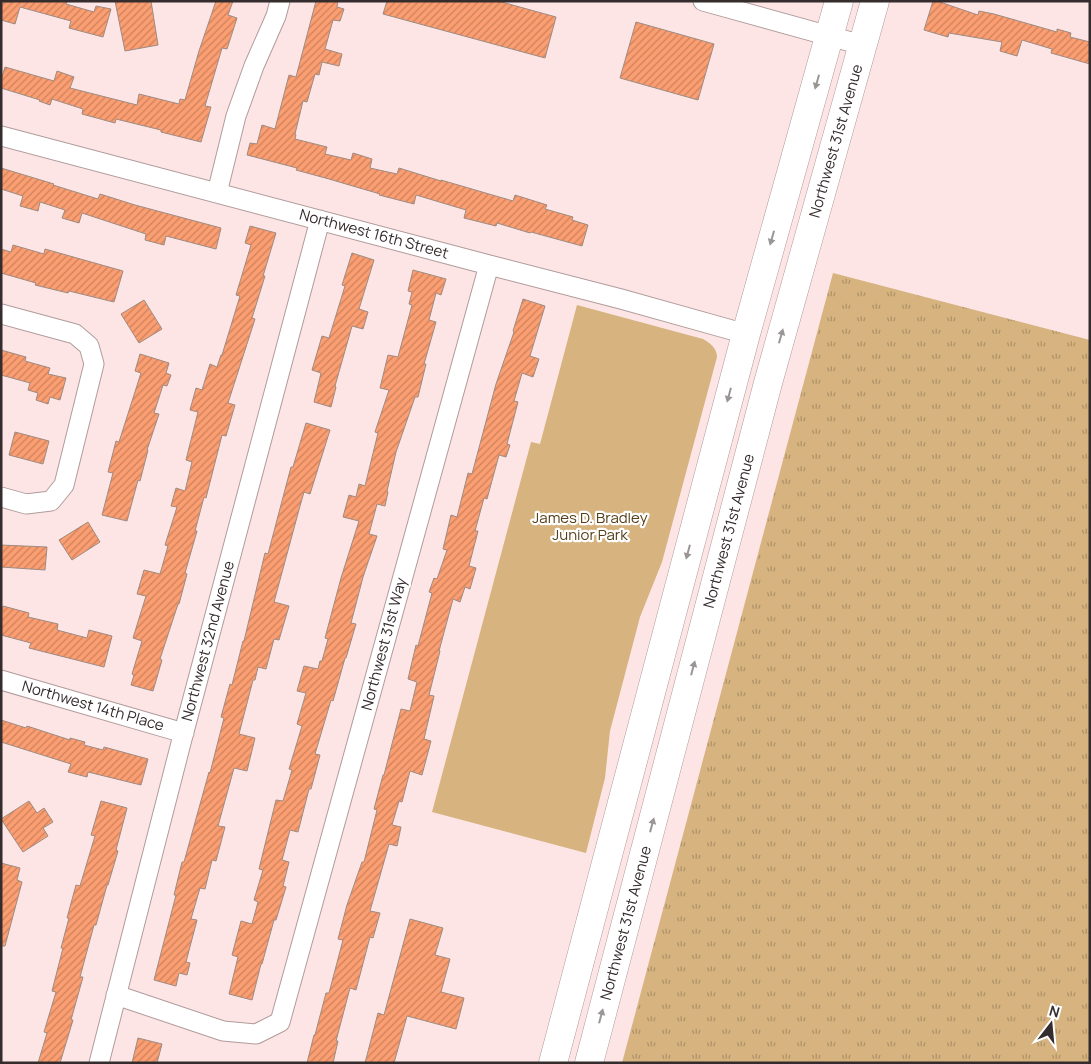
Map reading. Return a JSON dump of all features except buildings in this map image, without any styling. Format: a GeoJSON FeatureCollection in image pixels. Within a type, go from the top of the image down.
{"type":"FeatureCollection","features":[{"type":"Feature","properties":{"kind":"main road"},"geometry":{"type":"LineString","coordinates":[[553,1063],[746,334],[839,1]]}},
{"type":"Feature","properties":{"kind":"main road","name":"Northwest 31st Avenue"},"geometry":{"type":"LineString","coordinates":[[588,1063],[768,383],[875,1]]}},
{"type":"Feature","properties":{"kind":"main road"},"geometry":{"type":"LineString","coordinates":[[746,334],[758,345],[766,360],[768,383]]}},
{"type":"Feature","properties":{"kind":"street"},"geometry":{"type":"LineString","coordinates":[[217,193],[236,116],[254,66],[276,16],[280,1]]}},
{"type":"Feature","properties":{"kind":"street"},"geometry":{"type":"LineString","coordinates":[[703,1],[862,45]]}},
{"type":"Feature","properties":{"kind":"street","name":"Northwest 16th Street"},"geometry":{"type":"LineString","coordinates":[[1,136],[630,301],[746,334]]}},
{"type":"Feature","properties":{"kind":"street","name":"Northwest 32nd Avenue"},"geometry":{"type":"LineString","coordinates":[[99,1063],[320,220]]}},
{"type":"Feature","properties":{"kind":"street","name":"Northwest 31st Way"},"geometry":{"type":"LineString","coordinates":[[116,995],[223,1031],[256,1034],[280,1022],[489,265]]}},
{"type":"Feature","properties":{"kind":"street"},"geometry":{"type":"LineString","coordinates":[[1,314],[75,334],[89,346],[94,364],[64,485],[51,501],[26,504],[1,497]]}},
{"type":"Feature","properties":{"kind":"street","name":"Northwest 14th Place"},"geometry":{"type":"LineString","coordinates":[[1,680],[184,733]]}},
{"type":"Feature","properties":{"kind":"green space"},"geometry":{"type":"Polygon","coordinates":[[[833,273],[1090,340],[1090,1063],[622,1063],[833,273]]]}},
{"type":"Feature","properties":{"kind":"green space","name":"James D. Bradley Junior Park"},"geometry":{"type":"Polygon","coordinates":[[[577,305],[703,339],[711,344],[717,354],[662,562],[640,617],[610,731],[605,778],[586,853],[432,812],[531,442],[540,444],[577,305]]]}}]}
